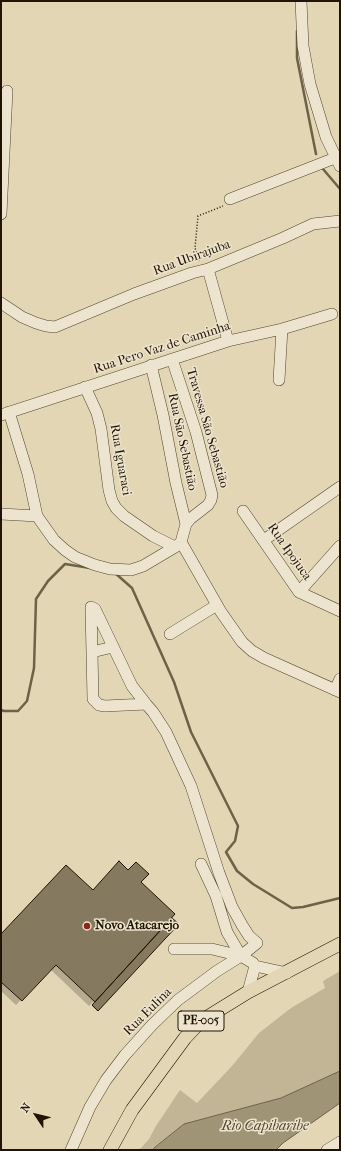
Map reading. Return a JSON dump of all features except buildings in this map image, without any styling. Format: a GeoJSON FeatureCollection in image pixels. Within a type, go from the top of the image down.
{"type":"FeatureCollection","features":[{"type":"Feature","properties":{"kind":"main road","name":"PE-005"},"geometry":{"type":"LineString","coordinates":[[110,1150],[132,1110],[192,1030],[211,1014],[248,992],[340,944]]}},
{"type":"Feature","properties":{"kind":"street"},"geometry":{"type":"LineString","coordinates":[[230,200],[338,162],[326,137],[310,84],[303,46],[302,1]]}},
{"type":"Feature","properties":{"kind":"street"},"geometry":{"type":"LineString","coordinates":[[1,214],[3,118],[7,91]]}},
{"type":"Feature","properties":{"kind":"street","name":"Rua Ubirajuba"},"geometry":{"type":"LineString","coordinates":[[1,303],[22,317],[36,323],[55,327],[134,294],[192,273],[205,270],[313,224],[340,221]]}},
{"type":"Feature","properties":{"kind":"street"},"geometry":{"type":"LineString","coordinates":[[205,270],[228,341]]}},
{"type":"Feature","properties":{"kind":"street","name":"Rua Pero Vaz de Caminha"},"geometry":{"type":"LineString","coordinates":[[5,413],[228,341],[282,329],[332,314]]}},
{"type":"Feature","properties":{"kind":"street"},"geometry":{"type":"LineString","coordinates":[[279,380],[282,329]]}},
{"type":"Feature","properties":{"kind":"street","name":"Travessa São Sebastião"},"geometry":{"type":"LineString","coordinates":[[172,358],[209,478],[212,495],[208,505],[186,524]]}},
{"type":"Feature","properties":{"kind":"street","name":"Rua São Sebastião"},"geometry":{"type":"LineString","coordinates":[[151,366],[186,524]]}},
{"type":"Feature","properties":{"kind":"street","name":"Rua Iguaraci"},"geometry":{"type":"LineString","coordinates":[[85,387],[97,413],[101,429],[109,490],[116,508],[124,516],[152,536],[178,545]]}},
{"type":"Feature","properties":{"kind":"street"},"geometry":{"type":"LineString","coordinates":[[5,413],[28,474],[37,516],[54,540],[69,554],[84,562],[110,569],[137,569],[156,560],[178,545],[186,524]]}},
{"type":"Feature","properties":{"kind":"street"},"geometry":{"type":"LineString","coordinates":[[264,540],[340,487]]}},
{"type":"Feature","properties":{"kind":"street","name":"Rua Ipojuca"},"geometry":{"type":"LineString","coordinates":[[244,511],[300,592],[340,611]]}},
{"type":"Feature","properties":{"kind":"street"},"geometry":{"type":"LineString","coordinates":[[1,514],[37,516]]}},
{"type":"Feature","properties":{"kind":"street"},"geometry":{"type":"LineString","coordinates":[[178,545],[235,632],[242,642],[252,651],[264,658],[338,691],[340,679]]}},
{"type":"Feature","properties":{"kind":"street"},"geometry":{"type":"LineString","coordinates":[[300,592],[340,546]]}},
{"type":"Feature","properties":{"kind":"street"},"geometry":{"type":"LineString","coordinates":[[170,634],[218,605]]}},
{"type":"Feature","properties":{"kind":"street"},"geometry":{"type":"LineString","coordinates":[[91,607],[95,609],[132,686],[146,704],[105,706],[94,702],[91,607]]}},
{"type":"Feature","properties":{"kind":"street"},"geometry":{"type":"LineString","coordinates":[[92,652],[113,647]]}},
{"type":"Feature","properties":{"kind":"street","name":"Rua Eulina"},"geometry":{"type":"LineString","coordinates":[[71,1150],[90,1107],[106,1080],[152,1025],[178,1000],[257,943],[249,936],[232,907],[191,786],[166,732],[146,704]]}},
{"type":"Feature","properties":{"kind":"street"},"geometry":{"type":"LineString","coordinates":[[201,864],[216,896],[227,932],[241,956]]}},
{"type":"Feature","properties":{"kind":"street"},"geometry":{"type":"LineString","coordinates":[[174,949],[212,949],[241,956],[256,966],[287,973]]}},
{"type":"Feature","properties":{"kind":"street"},"geometry":{"type":"LineString","coordinates":[[248,992],[256,966]]}},
{"type":"Feature","properties":{"kind":"street"},"geometry":{"type":"LineString","coordinates":[[327,1150],[340,1142]]}},
{"type":"Feature","properties":{"kind":"path"},"geometry":{"type":"LineString","coordinates":[[205,270],[195,248],[198,216],[224,206],[230,200]]}},
{"type":"Feature","properties":{"kind":"shaded area"},"geometry":{"type":"Polygon","coordinates":[[[340,971],[340,1071],[281,1098],[184,1124],[155,1146],[153,1150],[137,1150],[141,1148],[149,1139],[180,1090],[197,1103],[232,1066],[259,1033],[291,1008],[325,988],[323,981],[340,971]]]}},
{"type":"Feature","properties":{"kind":"water","name":"Rio Capibaribe"},"geometry":{"type":"Polygon","coordinates":[[[340,1071],[340,1103],[283,1143],[276,1150],[153,1150],[184,1124],[281,1098],[340,1071]]]}},
{"type":"Feature","properties":{"kind":"waterway"},"geometry":{"type":"LineString","coordinates":[[297,31],[297,58],[316,154]]}},
{"type":"Feature","properties":{"kind":"waterway"},"geometry":{"type":"LineString","coordinates":[[323,169],[340,189]]}},
{"type":"Feature","properties":{"kind":"waterway"},"geometry":{"type":"LineString","coordinates":[[1,710],[18,711],[27,701],[34,668],[36,599],[48,581],[65,564],[90,568]]}},
{"type":"Feature","properties":{"kind":"waterway"},"geometry":{"type":"LineString","coordinates":[[115,573],[132,588],[174,682],[191,732],[238,826],[235,841],[226,852],[237,871],[253,884],[292,908],[303,907],[340,898]]}},
{"type":"Feature","properties":{"kind":"place","name":"Novo Atacarejo"},"geometry":{"type":"Point","coordinates":[87,926]}}]}
